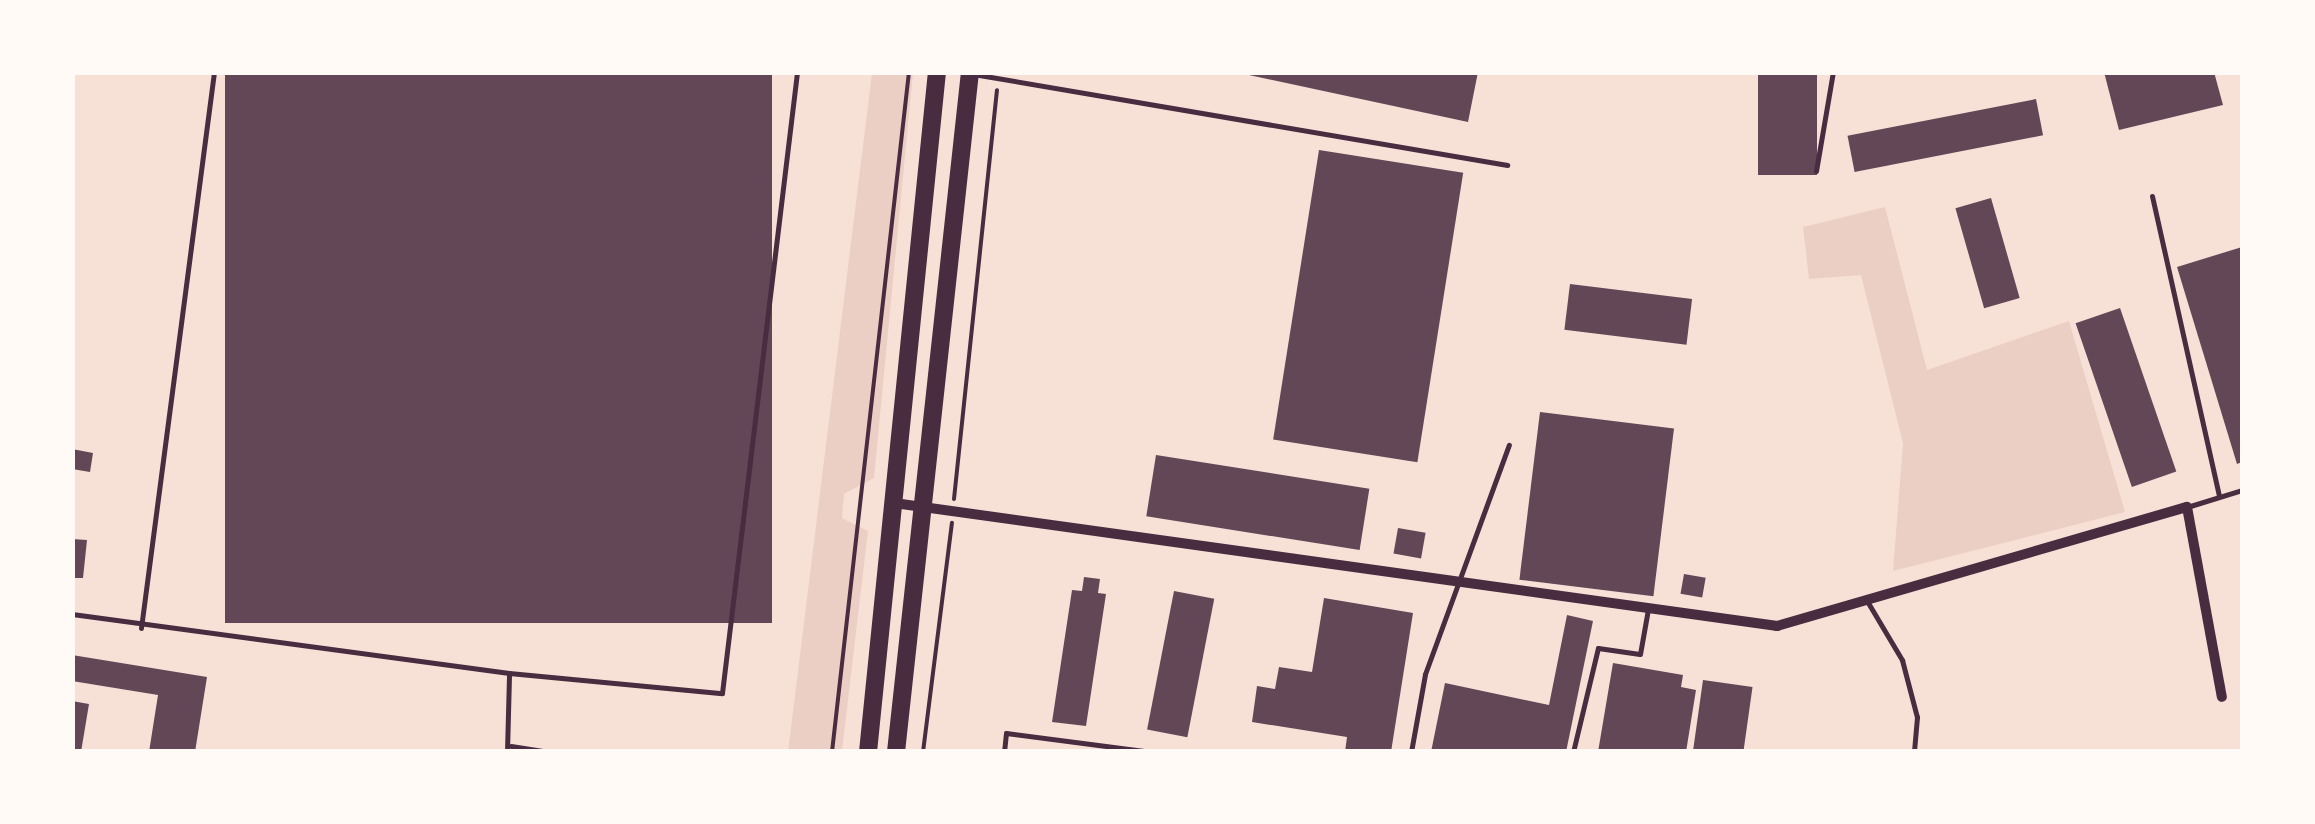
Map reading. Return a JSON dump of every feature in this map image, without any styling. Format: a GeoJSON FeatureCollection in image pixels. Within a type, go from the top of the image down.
{"type":"FeatureCollection","features":[{"type":"Feature","properties":{"kind":"main road"},"geometry":{"type":"LineString","coordinates":[[868,752],[937,72]]}},
{"type":"Feature","properties":{"kind":"main road"},"geometry":{"type":"LineString","coordinates":[[896,752],[970,73]]}},
{"type":"Feature","properties":{"kind":"street"},"geometry":{"type":"LineString","coordinates":[[894,503],[1461,586],[1777,626],[2187,507],[2222,697]]}},
{"type":"Feature","properties":{"kind":"lane"},"geometry":{"type":"LineString","coordinates":[[141,628],[214,72]]}},
{"type":"Feature","properties":{"kind":"lane"},"geometry":{"type":"LineString","coordinates":[[72,614],[141,628],[508,673],[722,693],[797,72]]}},
{"type":"Feature","properties":{"kind":"lane"},"geometry":{"type":"LineString","coordinates":[[1816,170],[1833,72]]}},
{"type":"Feature","properties":{"kind":"lane"},"geometry":{"type":"LineString","coordinates":[[970,73],[1507,165]]}},
{"type":"Feature","properties":{"kind":"lane"},"geometry":{"type":"LineString","coordinates":[[2152,196],[2220,496]]}},
{"type":"Feature","properties":{"kind":"lane"},"geometry":{"type":"LineString","coordinates":[[1411,752],[1424,674],[1461,586],[1509,446]]}},
{"type":"Feature","properties":{"kind":"lane"},"geometry":{"type":"LineString","coordinates":[[2187,507],[2242,490]]}},
{"type":"Feature","properties":{"kind":"lane"},"geometry":{"type":"LineString","coordinates":[[1866,600],[1902,660],[1917,718],[1914,752]]}},
{"type":"Feature","properties":{"kind":"lane"},"geometry":{"type":"LineString","coordinates":[[1573,752],[1598,648],[1640,654],[1648,609]]}},
{"type":"Feature","properties":{"kind":"lane"},"geometry":{"type":"LineString","coordinates":[[508,673],[509,749],[548,752]]}},
{"type":"Feature","properties":{"kind":"lane"},"geometry":{"type":"LineString","coordinates":[[1004,752],[1006,733],[1152,752]]}},
{"type":"Feature","properties":{"kind":"path"},"geometry":{"type":"LineString","coordinates":[[832,752],[910,72]]}},
{"type":"Feature","properties":{"kind":"path"},"geometry":{"type":"LineString","coordinates":[[923,752],[954,510],[998,78]]}},
{"type":"Feature","properties":{"kind":"shaded area"},"geometry":{"type":"Polygon","coordinates":[[[872,73],[913,73],[874,478],[844,494],[842,518],[868,531],[842,751],[788,752],[872,73]]]}},
{"type":"Feature","properties":{"kind":"shaded area"},"geometry":{"type":"Polygon","coordinates":[[[1885,207],[1927,370],[2069,321],[2125,512],[1893,571],[1903,443],[1861,275],[1809,279],[1803,227],[1885,207]]]}},
{"type":"Feature","properties":{"kind":"building"},"geometry":{"type":"Polygon","coordinates":[[[225,72],[772,72],[772,623],[225,623],[225,72]]]}},
{"type":"Feature","properties":{"kind":"building"},"geometry":{"type":"Polygon","coordinates":[[[1235,72],[1478,72],[1468,122],[1235,72]]]}},
{"type":"Feature","properties":{"kind":"building"},"geometry":{"type":"Polygon","coordinates":[[[1758,72],[1817,72],[1817,175],[1758,175],[1758,72]]]}},
{"type":"Feature","properties":{"kind":"building"},"geometry":{"type":"Polygon","coordinates":[[[2104,72],[2214,72],[2223,105],[2119,130],[2104,72]]]}},
{"type":"Feature","properties":{"kind":"building"},"geometry":{"type":"Polygon","coordinates":[[[2036,99],[2043,135],[1855,172],[1848,136],[2036,99]]]}},
{"type":"Feature","properties":{"kind":"building"},"geometry":{"type":"Polygon","coordinates":[[[1319,150],[1463,173],[1417,462],[1273,439],[1319,150]]]}},
{"type":"Feature","properties":{"kind":"building"},"geometry":{"type":"Polygon","coordinates":[[[1991,198],[2020,298],[1984,308],[1955,208],[1991,198]]]}},
{"type":"Feature","properties":{"kind":"building"},"geometry":{"type":"Polygon","coordinates":[[[2242,247],[2242,462],[2237,464],[2177,267],[2242,247]]]}},
{"type":"Feature","properties":{"kind":"building"},"geometry":{"type":"Polygon","coordinates":[[[1570,284],[1692,299],[1686,345],[1564,330],[1570,284]]]}},
{"type":"Feature","properties":{"kind":"building"},"geometry":{"type":"Polygon","coordinates":[[[2120,308],[2176,472],[2132,487],[2076,323],[2120,308]]]}},
{"type":"Feature","properties":{"kind":"building"},"geometry":{"type":"Polygon","coordinates":[[[1540,412],[1674,428],[1653,596],[1519,580],[1540,412]]]}},
{"type":"Feature","properties":{"kind":"building"},"geometry":{"type":"Polygon","coordinates":[[[72,449],[93,453],[90,472],[72,469],[72,449]]]}},
{"type":"Feature","properties":{"kind":"building"},"geometry":{"type":"Polygon","coordinates":[[[1156,455],[1369,489],[1360,550],[1146,516],[1156,455]]]}},
{"type":"Feature","properties":{"kind":"building"},"geometry":{"type":"Polygon","coordinates":[[[1398,528],[1426,533],[1421,558],[1393,554],[1398,528]]]}},
{"type":"Feature","properties":{"kind":"building"},"geometry":{"type":"Polygon","coordinates":[[[72,539],[87,540],[83,578],[72,578],[72,539]]]}},
{"type":"Feature","properties":{"kind":"building"},"geometry":{"type":"Polygon","coordinates":[[[1684,574],[1706,578],[1702,598],[1681,594],[1684,574]]]}},
{"type":"Feature","properties":{"kind":"building"},"geometry":{"type":"Polygon","coordinates":[[[1084,577],[1100,579],[1098,593],[1106,594],[1086,726],[1052,722],[1072,590],[1082,591],[1084,577]]]}},
{"type":"Feature","properties":{"kind":"building"},"geometry":{"type":"Polygon","coordinates":[[[1174,591],[1214,599],[1187,737],[1147,729],[1174,591]]]}},
{"type":"Feature","properties":{"kind":"building"},"geometry":{"type":"Polygon","coordinates":[[[1324,598],[1413,613],[1391,752],[1345,752],[1347,737],[1252,722],[1257,686],[1275,689],[1279,667],[1312,672],[1324,598]]]}},
{"type":"Feature","properties":{"kind":"building"},"geometry":{"type":"Polygon","coordinates":[[[1567,615],[1593,621],[1566,752],[1431,752],[1445,683],[1549,705],[1567,615]]]}},
{"type":"Feature","properties":{"kind":"building"},"geometry":{"type":"Polygon","coordinates":[[[72,655],[207,677],[195,752],[149,752],[158,695],[72,681],[72,655]]]}},
{"type":"Feature","properties":{"kind":"building"},"geometry":{"type":"Polygon","coordinates":[[[1613,663],[1683,675],[1681,687],[1696,690],[1686,752],[1598,752],[1613,663]]]}},
{"type":"Feature","properties":{"kind":"building"},"geometry":{"type":"Polygon","coordinates":[[[1703,680],[1753,687],[1743,752],[1693,752],[1703,680]]]}},
{"type":"Feature","properties":{"kind":"building"},"geometry":{"type":"Polygon","coordinates":[[[72,701],[89,704],[81,752],[72,752],[72,701]]]}}]}
